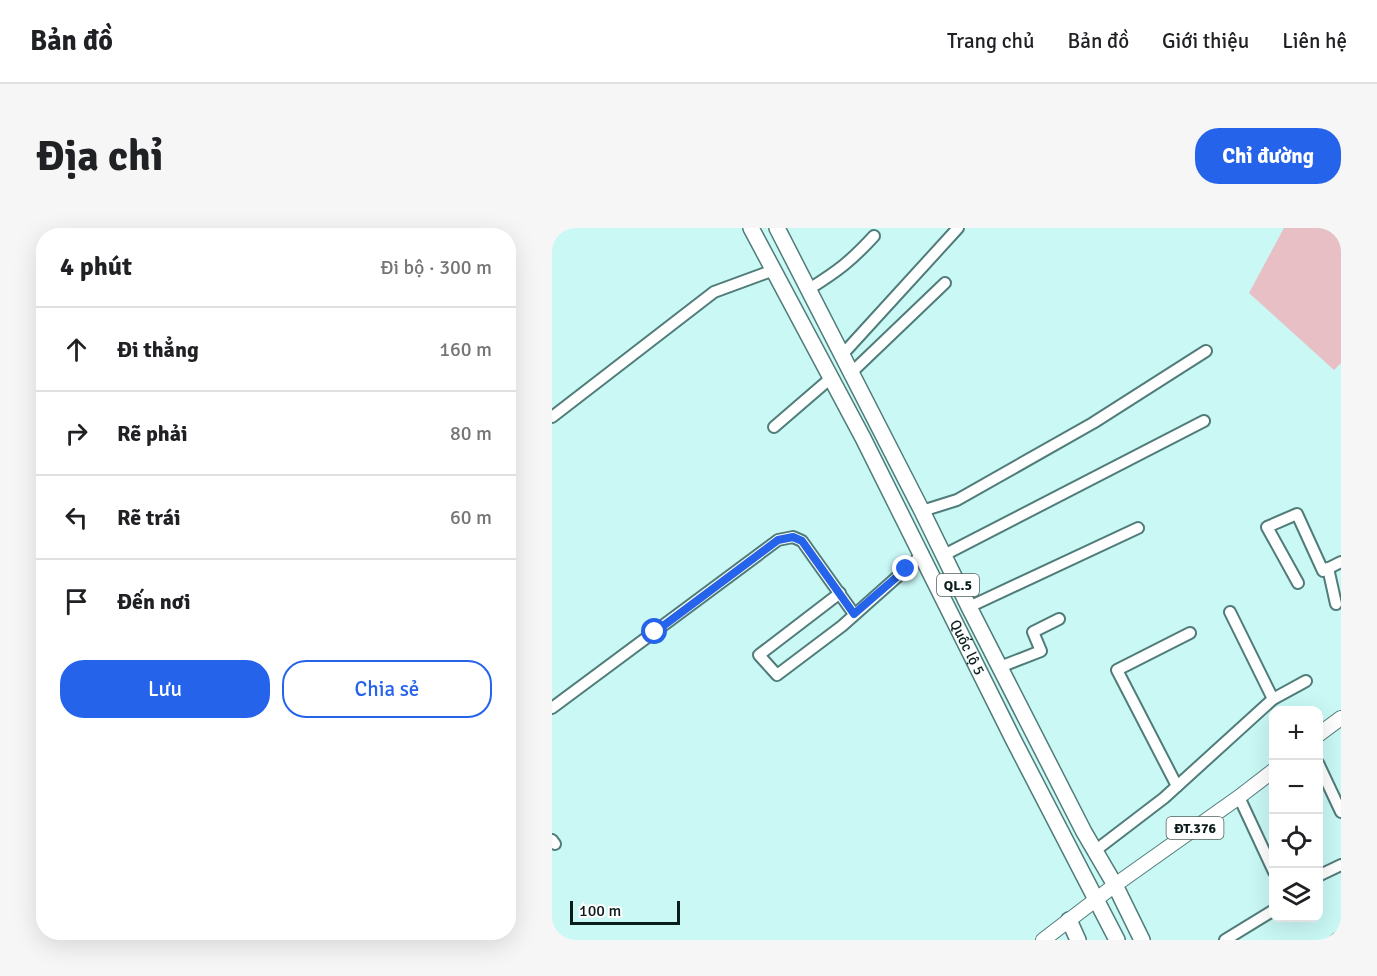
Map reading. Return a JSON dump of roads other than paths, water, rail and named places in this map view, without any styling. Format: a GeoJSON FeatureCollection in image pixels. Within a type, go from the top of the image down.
{"type":"FeatureCollection","features":[{"type":"Feature","properties":{"kind":"highway","name":"Quốc lộ 5"},"geometry":{"type":"LineString","coordinates":[[751,228],[832,377],[923,554],[1013,739],[1117,940]]}},
{"type":"Feature","properties":{"kind":"highway","name":"Quốc lộ 5"},"geometry":{"type":"LineString","coordinates":[[777,228],[1084,832],[1115,885],[1142,940]]}},
{"type":"Feature","properties":{"kind":"highway"},"geometry":{"type":"LineString","coordinates":[[1069,920],[1078,940]]}},
{"type":"Feature","properties":{"kind":"main road"},"geometry":{"type":"LineString","coordinates":[[1323,731],[1341,718]]}},
{"type":"Feature","properties":{"kind":"main road","name":"ĐT.376"},"geometry":{"type":"LineString","coordinates":[[1115,885],[1269,774]]}},
{"type":"Feature","properties":{"kind":"main road"},"geometry":{"type":"LineString","coordinates":[[1043,940],[1115,885]]}},
{"type":"Feature","properties":{"kind":"lane"},"geometry":{"type":"LineString","coordinates":[[842,355],[958,228]]}},
{"type":"Feature","properties":{"kind":"lane"},"geometry":{"type":"LineString","coordinates":[[808,289],[841,269],[874,236]]}},
{"type":"Feature","properties":{"kind":"lane"},"geometry":{"type":"LineString","coordinates":[[552,417],[714,292],[774,270]]}},
{"type":"Feature","properties":{"kind":"lane"},"geometry":{"type":"LineString","coordinates":[[852,372],[945,283]]}},
{"type":"Feature","properties":{"kind":"lane"},"geometry":{"type":"LineString","coordinates":[[922,511],[957,500],[1093,423],[1206,351]]}},
{"type":"Feature","properties":{"kind":"lane"},"geometry":{"type":"LineString","coordinates":[[774,427],[832,377]]}},
{"type":"Feature","properties":{"kind":"lane"},"geometry":{"type":"LineString","coordinates":[[944,555],[1204,421]]}},
{"type":"Feature","properties":{"kind":"lane"},"geometry":{"type":"LineString","coordinates":[[1298,583],[1267,527],[1297,514],[1323,571],[1341,562]]}},
{"type":"Feature","properties":{"kind":"lane"},"geometry":{"type":"LineString","coordinates":[[969,607],[1138,528]]}},
{"type":"Feature","properties":{"kind":"lane"},"geometry":{"type":"LineString","coordinates":[[552,708],[778,540],[793,537],[802,541],[854,614]]}},
{"type":"Feature","properties":{"kind":"lane"},"geometry":{"type":"LineString","coordinates":[[840,593],[759,655],[777,675],[842,626],[923,554]]}},
{"type":"Feature","properties":{"kind":"lane"},"geometry":{"type":"LineString","coordinates":[[1328,568],[1336,604]]}},
{"type":"Feature","properties":{"kind":"lane"},"geometry":{"type":"LineString","coordinates":[[1230,612],[1273,699]]}},
{"type":"Feature","properties":{"kind":"lane"},"geometry":{"type":"LineString","coordinates":[[1000,667],[1041,651],[1033,632],[1059,619]]}},
{"type":"Feature","properties":{"kind":"lane"},"geometry":{"type":"LineString","coordinates":[[1177,786],[1117,670],[1190,633]]}},
{"type":"Feature","properties":{"kind":"lane"},"geometry":{"type":"LineString","coordinates":[[1096,850],[1177,786],[1273,699],[1306,681]]}},
{"type":"Feature","properties":{"kind":"lane"},"geometry":{"type":"LineString","coordinates":[[1323,774],[1341,812]]}},
{"type":"Feature","properties":{"kind":"lane"},"geometry":{"type":"LineString","coordinates":[[1239,797],[1272,868]]}},
{"type":"Feature","properties":{"kind":"lane"},"geometry":{"type":"LineString","coordinates":[[1323,874],[1341,865]]}},
{"type":"Feature","properties":{"kind":"lane"},"geometry":{"type":"LineString","coordinates":[[1225,940],[1269,913]]}},
{"type":"Feature","properties":{"kind":"lane"},"geometry":{"type":"LineString","coordinates":[[1335,940],[1341,936]]}}]}
